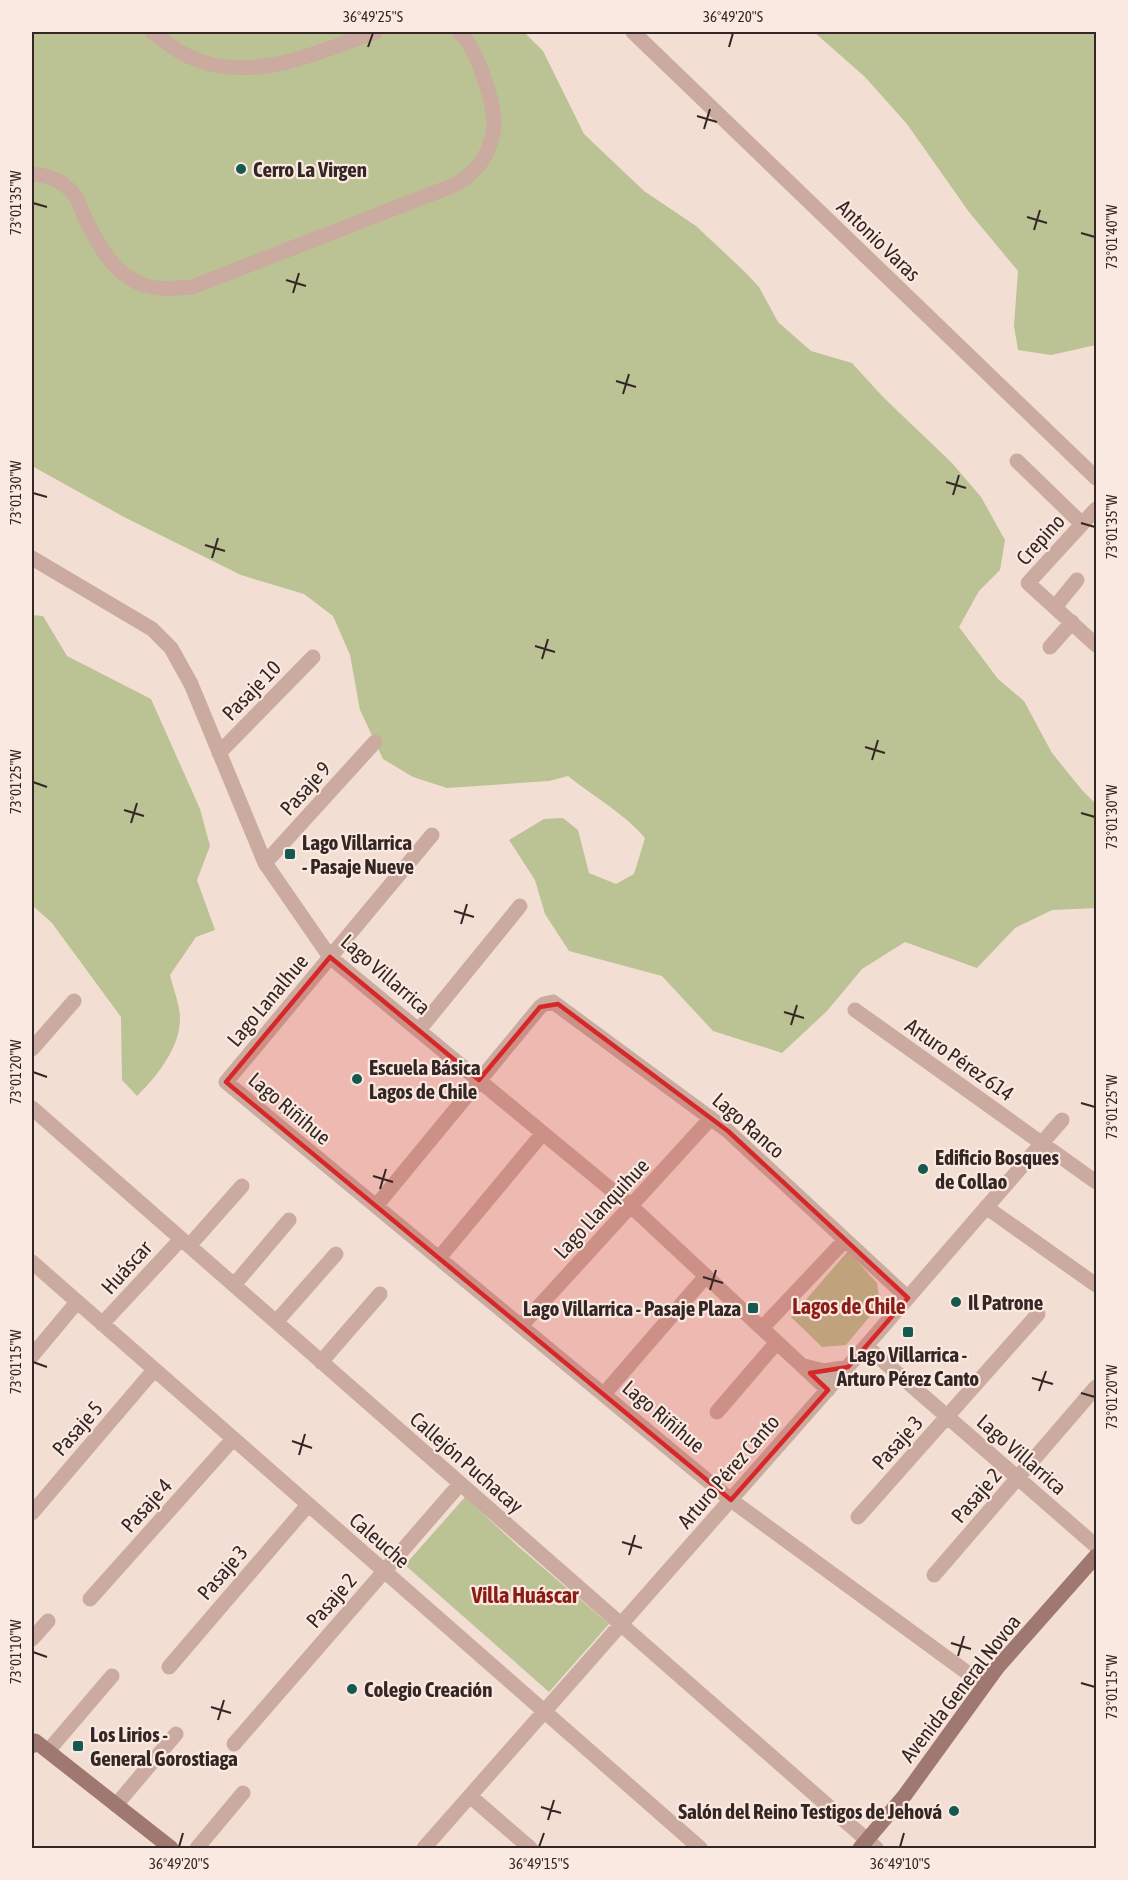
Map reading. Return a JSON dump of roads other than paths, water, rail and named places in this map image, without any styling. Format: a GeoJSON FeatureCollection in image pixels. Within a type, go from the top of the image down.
{"type":"FeatureCollection","features":[{"type":"Feature","properties":{"kind":"main road","name":"Avenida General Novoa"},"geometry":{"type":"LineString","coordinates":[[867,1846],[984,1685],[1096,1556]]}},
{"type":"Feature","properties":{"kind":"main road"},"geometry":{"type":"LineString","coordinates":[[36,1744],[171,1848]]}},
{"type":"Feature","properties":{"kind":"street"},"geometry":{"type":"LineString","coordinates":[[152,32],[189,57],[232,69],[278,65],[376,32]]}},
{"type":"Feature","properties":{"kind":"street"},"geometry":{"type":"LineString","coordinates":[[32,174],[41,174],[60,182],[74,194],[93,234],[106,254],[118,269],[130,278],[143,285],[164,289],[192,288],[457,184],[470,176],[488,151],[494,123],[482,70],[464,36],[459,32]]}},
{"type":"Feature","properties":{"kind":"street","name":"Antonio Varas"},"geometry":{"type":"LineString","coordinates":[[633,32],[1096,478]]}},
{"type":"Feature","properties":{"kind":"street"},"geometry":{"type":"LineString","coordinates":[[1017,461],[1082,524]]}},
{"type":"Feature","properties":{"kind":"street","name":"Crepino"},"geometry":{"type":"LineString","coordinates":[[1095,640],[1028,582],[1096,509]]}},
{"type":"Feature","properties":{"kind":"street","name":"Lago Villarrica"},"geometry":{"type":"LineString","coordinates":[[32,558],[142,624],[163,639],[171,648],[191,684],[265,863],[330,957],[631,1206],[828,1390]]}},
{"type":"Feature","properties":{"kind":"street"},"geometry":{"type":"LineString","coordinates":[[1055,607],[1077,580]]}},
{"type":"Feature","properties":{"kind":"street"},"geometry":{"type":"LineString","coordinates":[[1050,647],[1072,622]]}},
{"type":"Feature","properties":{"kind":"street","name":"Pasaje 10"},"geometry":{"type":"LineString","coordinates":[[219,753],[313,657]]}},
{"type":"Feature","properties":{"kind":"street","name":"Pasaje 9"},"geometry":{"type":"LineString","coordinates":[[265,863],[375,742]]}},
{"type":"Feature","properties":{"kind":"street","name":"Lago Lanalhue"},"geometry":{"type":"LineString","coordinates":[[226,1082],[432,835]]}},
{"type":"Feature","properties":{"kind":"street"},"geometry":{"type":"LineString","coordinates":[[419,1030],[520,906]]}},
{"type":"Feature","properties":{"kind":"street"},"geometry":{"type":"LineString","coordinates":[[32,1049],[74,1001]]}},
{"type":"Feature","properties":{"kind":"street","name":"Lago Ranco"},"geometry":{"type":"LineString","coordinates":[[479,1080],[540,1007],[549,1002],[558,1004],[711,1118],[908,1298]]}},
{"type":"Feature","properties":{"kind":"street","name":"Arturo Pérez 614"},"geometry":{"type":"LineString","coordinates":[[855,1010],[1096,1182]]}},
{"type":"Feature","properties":{"kind":"street"},"geometry":{"type":"LineString","coordinates":[[376,1206],[479,1080]]}},
{"type":"Feature","properties":{"kind":"street","name":"Lago Riñihue"},"geometry":{"type":"LineString","coordinates":[[226,1082],[731,1500],[984,1685]]}},
{"type":"Feature","properties":{"kind":"street","name":"Callejón Puchacay"},"geometry":{"type":"LineString","coordinates":[[32,1108],[621,1625],[867,1846]]}},
{"type":"Feature","properties":{"kind":"street","name":"Lago Llanquihue"},"geometry":{"type":"LineString","coordinates":[[521,1326],[711,1118]]}},
{"type":"Feature","properties":{"kind":"street","name":"Arturo Pérez Canto"},"geometry":{"type":"LineString","coordinates":[[424,1848],[828,1390],[1062,1120]]}},
{"type":"Feature","properties":{"kind":"street"},"geometry":{"type":"LineString","coordinates":[[439,1258],[543,1133]]}},
{"type":"Feature","properties":{"kind":"street","name":"Huáscar"},"geometry":{"type":"LineString","coordinates":[[102,1324],[242,1186]]}},
{"type":"Feature","properties":{"kind":"street"},"geometry":{"type":"LineString","coordinates":[[986,1207],[1096,1285]]}},
{"type":"Feature","properties":{"kind":"street"},"geometry":{"type":"LineString","coordinates":[[234,1285],[290,1220]]}},
{"type":"Feature","properties":{"kind":"street"},"geometry":{"type":"LineString","coordinates":[[762,1328],[845,1240]]}},
{"type":"Feature","properties":{"kind":"street"},"geometry":{"type":"LineString","coordinates":[[276,1322],[336,1254]]}},
{"type":"Feature","properties":{"kind":"street","name":"Caleuche"},"geometry":{"type":"LineString","coordinates":[[32,1262],[700,1848]]}},
{"type":"Feature","properties":{"kind":"street"},"geometry":{"type":"LineString","coordinates":[[604,1394],[706,1276]]}},
{"type":"Feature","properties":{"kind":"street"},"geometry":{"type":"LineString","coordinates":[[321,1362],[380,1294]]}},
{"type":"Feature","properties":{"kind":"street"},"geometry":{"type":"LineString","coordinates":[[32,1356],[77,1302]]}},
{"type":"Feature","properties":{"kind":"street","name":"Pasaje 3"},"geometry":{"type":"LineString","coordinates":[[858,1517],[1038,1314]]}},
{"type":"Feature","properties":{"kind":"street"},"geometry":{"type":"LineString","coordinates":[[717,1412],[777,1342]]}},
{"type":"Feature","properties":{"kind":"street","name":"Lago Villarrica"},"geometry":{"type":"LineString","coordinates":[[866,1346],[1096,1546]]}},
{"type":"Feature","properties":{"kind":"street"},"geometry":{"type":"LineString","coordinates":[[801,1364],[824,1371],[848,1367]]}},
{"type":"Feature","properties":{"kind":"street","name":"Pasaje 5"},"geometry":{"type":"LineString","coordinates":[[32,1513],[154,1370]]}},
{"type":"Feature","properties":{"kind":"street","name":"Pasaje 2"},"geometry":{"type":"LineString","coordinates":[[934,1575],[1096,1387]]}},
{"type":"Feature","properties":{"kind":"street","name":"Pasaje 4"},"geometry":{"type":"LineString","coordinates":[[90,1599],[233,1439]]}},
{"type":"Feature","properties":{"kind":"street","name":"Pasaje 2"},"geometry":{"type":"LineString","coordinates":[[234,1744],[460,1484]]}},
{"type":"Feature","properties":{"kind":"street","name":"Pasaje 3"},"geometry":{"type":"LineString","coordinates":[[169,1667],[308,1504]]}},
{"type":"Feature","properties":{"kind":"street"},"geometry":{"type":"LineString","coordinates":[[32,1639],[48,1621]]}},
{"type":"Feature","properties":{"kind":"street"},"geometry":{"type":"LineString","coordinates":[[36,1744],[112,1676]]}},
{"type":"Feature","properties":{"kind":"street"},"geometry":{"type":"LineString","coordinates":[[116,1805],[176,1734]]}},
{"type":"Feature","properties":{"kind":"street"},"geometry":{"type":"LineString","coordinates":[[197,1848],[243,1793]]}},
{"type":"Feature","properties":{"kind":"street"},"geometry":{"type":"LineString","coordinates":[[470,1796],[530,1848]]}},
{"type":"Feature","properties":{"kind":"place","name":"Cerro La Virgen"},"geometry":{"type":"Point","coordinates":[241,169]}},
{"type":"Feature","properties":{"kind":"place","name":"Lago Villarrica - Pasaje Nueve"},"geometry":{"type":"Point","coordinates":[290,854]}},
{"type":"Feature","properties":{"kind":"place","name":"Escuela Básica Lagos de Chile"},"geometry":{"type":"Point","coordinates":[357,1079]}},
{"type":"Feature","properties":{"kind":"place","name":"Edificio Bosques de Collao"},"geometry":{"type":"Point","coordinates":[923,1169]}},
{"type":"Feature","properties":{"kind":"place","name":"Il Patrone"},"geometry":{"type":"Point","coordinates":[956,1302]}},
{"type":"Feature","properties":{"kind":"place","name":"Lago Villarrica - Pasaje Plaza"},"geometry":{"type":"Point","coordinates":[753,1308]}},
{"type":"Feature","properties":{"kind":"place","name":"Lago Villarrica - Arturo Pérez Canto"},"geometry":{"type":"Point","coordinates":[908,1332]}},
{"type":"Feature","properties":{"kind":"place","name":"Colegio Creación"},"geometry":{"type":"Point","coordinates":[352,1689]}},
{"type":"Feature","properties":{"kind":"place","name":"Los Lirios - General Gorostiaga"},"geometry":{"type":"Point","coordinates":[78,1746]}},
{"type":"Feature","properties":{"kind":"place","name":"Salón del Reino Testigos de Jehová"},"geometry":{"type":"Point","coordinates":[954,1811]}},
{"type":"Feature","properties":{"kind":"district","name":"Lagos de Chile"},"geometry":{"type":"Point","coordinates":[849,1306]}},
{"type":"Feature","properties":{"kind":"district","name":"Villa Huáscar"},"geometry":{"type":"Point","coordinates":[525,1595]}}]}
